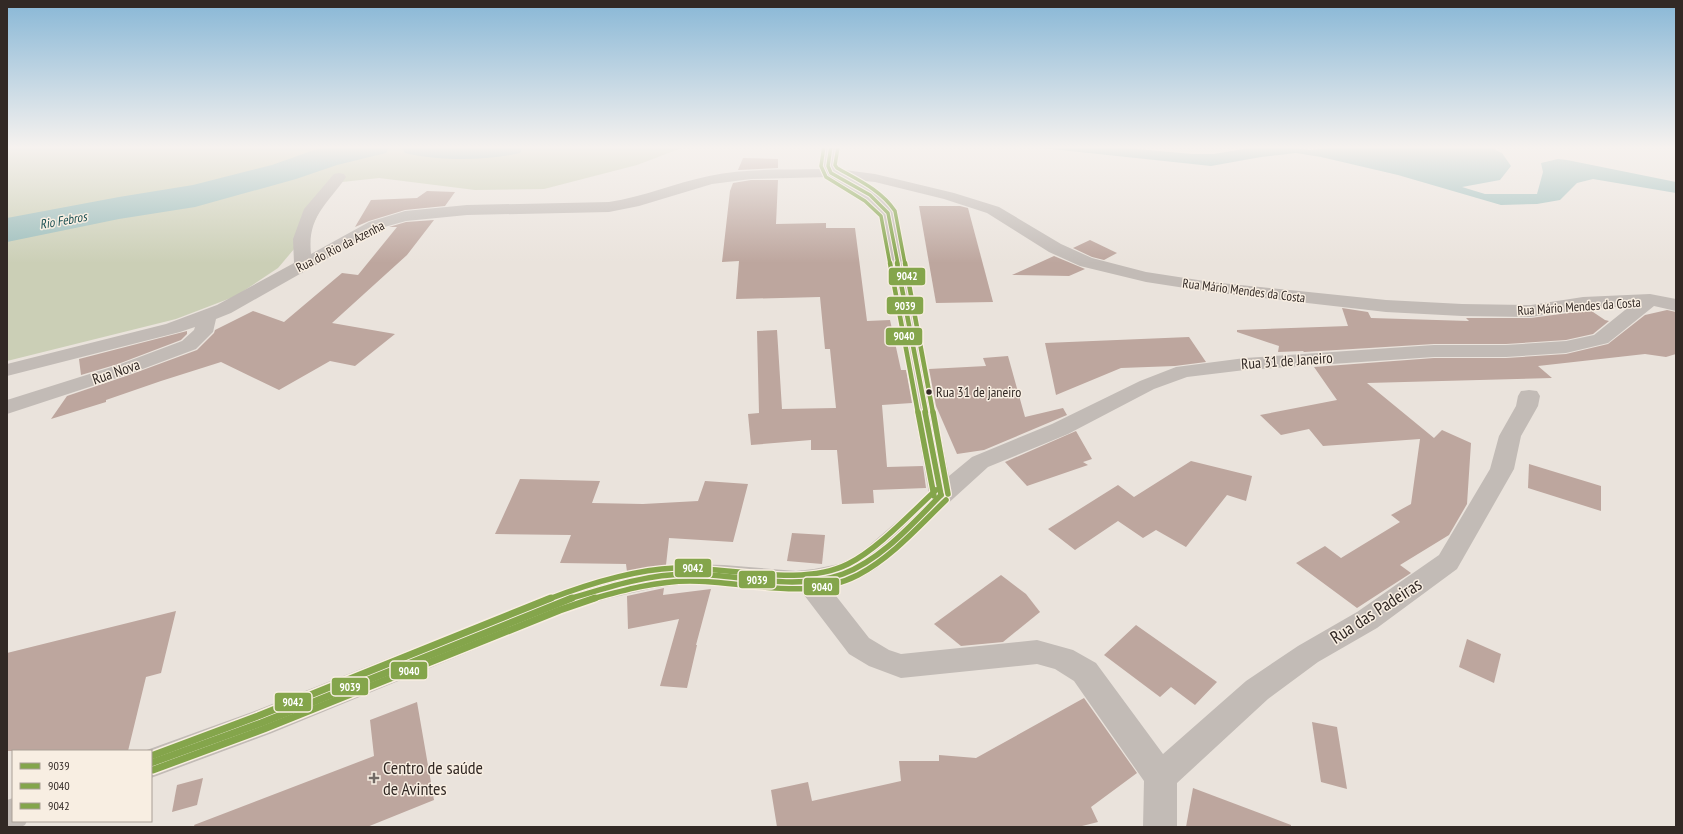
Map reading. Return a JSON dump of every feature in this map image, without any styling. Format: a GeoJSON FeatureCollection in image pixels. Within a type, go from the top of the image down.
{"type":"FeatureCollection","features":[{"type":"Feature","properties":{"kind":"street"},"geometry":{"type":"LineString","coordinates":[[303,265],[301,239],[312,209],[332,185]]}},
{"type":"Feature","properties":{"kind":"street","name":"Rua do Rio da Azenha"},"geometry":{"type":"LineString","coordinates":[[7,370],[173,328],[224,309],[375,225],[405,216],[467,210],[609,207],[634,203],[694,185]]}},
{"type":"Feature","properties":{"kind":"street"},"geometry":{"type":"LineString","coordinates":[[852,185],[876,199],[883,205],[888,213],[941,495]]}},
{"type":"Feature","properties":{"kind":"street","name":"Rua Mário Mendes da Costa"},"geometry":{"type":"LineString","coordinates":[[903,185],[949,196],[993,210],[1055,248],[1086,262],[1153,278],[1211,287],[1386,306],[1462,310],[1531,311],[1584,303],[1650,300],[1676,305]]}},
{"type":"Feature","properties":{"kind":"street","name":"Rua 31 de Janeiro"},"geometry":{"type":"LineString","coordinates":[[152,763],[261,723],[558,603],[608,587],[655,576],[690,574],[788,582],[809,581],[844,573],[863,565],[980,462],[1060,429],[1147,385],[1183,371],[1245,364],[1434,351],[1506,351],[1566,347],[1601,339],[1650,300]]}},
{"type":"Feature","properties":{"kind":"street","name":"Rua Nova"},"geometry":{"type":"LineString","coordinates":[[7,407],[126,369],[189,345],[202,332],[207,315]]}},
{"type":"Feature","properties":{"kind":"street","name":"Rua das Padeiras"},"geometry":{"type":"LineString","coordinates":[[1161,777],[1257,690],[1308,654],[1367,620],[1448,562],[1502,469],[1510,436],[1527,406],[1530,396]]}},
{"type":"Feature","properties":{"kind":"street"},"geometry":{"type":"LineString","coordinates":[[809,581],[859,646],[879,658],[901,666],[1037,652],[1063,659],[1085,672],[1161,777],[1160,827]]}},
{"type":"Feature","properties":{"kind":"green space"},"geometry":{"type":"Polygon","coordinates":[[[7,185],[332,185],[311,229],[278,268],[236,296],[176,319],[7,361],[7,185]]]}},
{"type":"Feature","properties":{"kind":"green space"},"geometry":{"type":"Polygon","coordinates":[[[434,185],[560,185],[544,189],[475,190],[434,185]]]}},
{"type":"Feature","properties":{"kind":"water"},"geometry":{"type":"Polygon","coordinates":[[[1432,185],[1473,185],[1462,187],[1485,194],[1537,194],[1539,185],[1575,185],[1560,200],[1537,204],[1501,205],[1432,185]]]}},
{"type":"Feature","properties":{"kind":"water"},"geometry":{"type":"Polygon","coordinates":[[[1628,185],[1676,185],[1676,193],[1628,185]]]}},
{"type":"Feature","properties":{"kind":"building"},"geometry":{"type":"Polygon","coordinates":[[[732,185],[778,185],[776,224],[826,223],[826,228],[855,228],[867,321],[890,320],[901,370],[906,370],[912,403],[882,405],[887,467],[923,466],[926,488],[873,490],[874,503],[842,504],[837,450],[811,450],[811,440],[751,445],[748,414],[759,413],[757,331],[777,330],[782,409],[836,408],[830,349],[825,349],[820,297],[736,299],[739,261],[722,262],[730,191],[732,185]]]}},
{"type":"Feature","properties":{"kind":"building"},"geometry":{"type":"Polygon","coordinates":[[[427,191],[455,192],[445,206],[405,210],[355,227],[371,200],[417,198],[427,191]]]}},
{"type":"Feature","properties":{"kind":"building"},"geometry":{"type":"Polygon","coordinates":[[[919,206],[960,206],[968,208],[993,302],[936,303],[919,206]]]}},
{"type":"Feature","properties":{"kind":"building"},"geometry":{"type":"Polygon","coordinates":[[[434,220],[407,255],[332,323],[395,334],[355,366],[330,361],[279,390],[221,362],[106,400],[106,402],[51,419],[67,396],[197,350],[214,333],[215,330],[253,311],[284,322],[342,273],[358,275],[397,227],[389,227],[406,222],[434,220]]]}},
{"type":"Feature","properties":{"kind":"building"},"geometry":{"type":"Polygon","coordinates":[[[1090,240],[1117,253],[1104,260],[1092,257],[1073,248],[1090,240]]]}},
{"type":"Feature","properties":{"kind":"building"},"geometry":{"type":"Polygon","coordinates":[[[1054,256],[1085,269],[1069,276],[1012,275],[1054,256]]]}},
{"type":"Feature","properties":{"kind":"building"},"geometry":{"type":"Polygon","coordinates":[[[1342,308],[1368,312],[1371,318],[1469,321],[1466,318],[1531,318],[1590,310],[1609,321],[1593,334],[1566,340],[1506,344],[1434,344],[1304,352],[1278,352],[1279,346],[1237,332],[1237,330],[1348,326],[1342,308]]]}},
{"type":"Feature","properties":{"kind":"building"},"geometry":{"type":"Polygon","coordinates":[[[1667,310],[1676,312],[1676,354],[1666,357],[1645,354],[1538,366],[1552,378],[1367,383],[1434,438],[1442,430],[1471,443],[1467,504],[1449,535],[1400,565],[1411,573],[1357,608],[1296,563],[1325,546],[1341,558],[1400,522],[1391,515],[1411,504],[1420,439],[1323,446],[1309,429],[1281,435],[1260,415],[1337,400],[1314,367],[1434,358],[1506,358],[1566,354],[1608,344],[1645,315],[1667,310]]]}},
{"type":"Feature","properties":{"kind":"building"},"geometry":{"type":"Polygon","coordinates":[[[187,331],[187,334],[181,340],[118,364],[81,375],[79,359],[187,331]]]}},
{"type":"Feature","properties":{"kind":"building"},"geometry":{"type":"Polygon","coordinates":[[[1189,337],[1206,362],[1175,366],[1121,368],[1056,395],[1045,343],[1189,337]]]}},
{"type":"Feature","properties":{"kind":"building"},"geometry":{"type":"Polygon","coordinates":[[[1008,356],[1025,417],[1063,408],[1067,415],[984,450],[957,454],[936,406],[929,369],[986,366],[983,358],[1008,356]]]}},
{"type":"Feature","properties":{"kind":"building"},"geometry":{"type":"Polygon","coordinates":[[[1076,431],[1092,459],[1083,462],[1088,465],[1027,486],[1005,462],[1076,431]]]}},
{"type":"Feature","properties":{"kind":"building"},"geometry":{"type":"Polygon","coordinates":[[[1191,461],[1252,476],[1246,501],[1227,495],[1186,547],[1156,530],[1143,538],[1118,521],[1075,550],[1048,529],[1118,485],[1134,497],[1191,461]]]}},
{"type":"Feature","properties":{"kind":"building"},"geometry":{"type":"Polygon","coordinates":[[[1529,464],[1601,486],[1601,511],[1528,488],[1529,464]]]}},
{"type":"Feature","properties":{"kind":"building"},"geometry":{"type":"Polygon","coordinates":[[[520,479],[600,481],[592,503],[643,504],[698,501],[705,481],[748,484],[733,542],[669,538],[666,565],[627,572],[626,564],[560,563],[571,535],[495,534],[520,479]]]}},
{"type":"Feature","properties":{"kind":"building"},"geometry":{"type":"Polygon","coordinates":[[[792,533],[825,535],[822,564],[787,561],[792,533]]]}},
{"type":"Feature","properties":{"kind":"building"},"geometry":{"type":"Polygon","coordinates":[[[1001,575],[1026,594],[1040,612],[1003,642],[961,646],[934,624],[1001,575]]]}},
{"type":"Feature","properties":{"kind":"building"},"geometry":{"type":"Polygon","coordinates":[[[664,588],[663,595],[711,589],[696,645],[687,688],[660,686],[679,619],[628,629],[627,596],[664,588]]]}},
{"type":"Feature","properties":{"kind":"building"},"geometry":{"type":"Polygon","coordinates":[[[176,611],[161,673],[146,677],[128,750],[7,751],[7,653],[176,611]]]}},
{"type":"Feature","properties":{"kind":"building"},"geometry":{"type":"Polygon","coordinates":[[[1136,625],[1217,682],[1195,705],[1171,687],[1160,697],[1104,655],[1136,625]]]}},
{"type":"Feature","properties":{"kind":"building"},"geometry":{"type":"Polygon","coordinates":[[[1467,639],[1501,654],[1494,683],[1459,667],[1467,639]]]}},
{"type":"Feature","properties":{"kind":"building"},"geometry":{"type":"Polygon","coordinates":[[[1084,698],[1137,773],[1091,807],[1098,822],[1078,827],[777,827],[771,790],[808,782],[812,801],[901,781],[899,761],[939,761],[939,755],[976,758],[1084,698]]]}},
{"type":"Feature","properties":{"kind":"building","name":"Centro de saúde de Avintes"},"geometry":{"type":"Polygon","coordinates":[[[417,702],[434,800],[367,827],[195,827],[194,825],[374,756],[370,720],[417,702]]]}},
{"type":"Feature","properties":{"kind":"building"},"geometry":{"type":"Polygon","coordinates":[[[1312,722],[1337,727],[1347,789],[1321,782],[1312,722]]]}},
{"type":"Feature","properties":{"kind":"building"},"geometry":{"type":"Polygon","coordinates":[[[203,778],[197,805],[172,812],[177,785],[203,778]]]}},
{"type":"Feature","properties":{"kind":"building"},"geometry":{"type":"Polygon","coordinates":[[[1193,788],[1291,825],[1291,827],[1186,827],[1193,788]]]}},
{"type":"Feature","properties":{"kind":"waterway","name":"Rio Febros"},"geometry":{"type":"LineString","coordinates":[[7,230],[119,208],[195,196],[236,185]]}},
{"type":"Feature","properties":{"kind":"transit line","name":"9040"},"geometry":{"type":"LineString","coordinates":[[839,185],[865,201],[881,216],[934,496]]}},
{"type":"Feature","properties":{"kind":"transit line","name":"9039"},"geometry":{"type":"LineString","coordinates":[[852,185],[870,195],[888,213],[941,495]]}},
{"type":"Feature","properties":{"kind":"transit line","name":"9042"},"geometry":{"type":"LineString","coordinates":[[867,185],[884,197],[895,211],[948,494]]}},
{"type":"Feature","properties":{"kind":"transit line","name":"9042"},"geometry":{"type":"LineString","coordinates":[[152,756],[258,716],[555,597],[614,578],[659,569],[674,568],[698,568],[800,575],[825,572],[848,564],[869,551],[936,490]]}},
{"type":"Feature","properties":{"kind":"transit line","name":"9039"},"geometry":{"type":"LineString","coordinates":[[152,763],[261,723],[558,603],[590,592],[640,579],[674,574],[710,575],[786,582],[824,579],[842,574],[855,568],[882,551],[941,495]]}},
{"type":"Feature","properties":{"kind":"transit line","name":"9040"},"geometry":{"type":"LineString","coordinates":[[153,770],[264,729],[560,610],[624,590],[641,586],[690,581],[768,588],[806,589],[844,581],[858,575],[885,557],[946,500]]}},
{"type":"Feature","properties":{"kind":"place","name":"Rua 31 de janeiro"},"geometry":{"type":"Point","coordinates":[929,392]}},
{"type":"Feature","properties":{"kind":"place","name":"Centro de saúde de Avintes"},"geometry":{"type":"Point","coordinates":[374,778]}}]}
